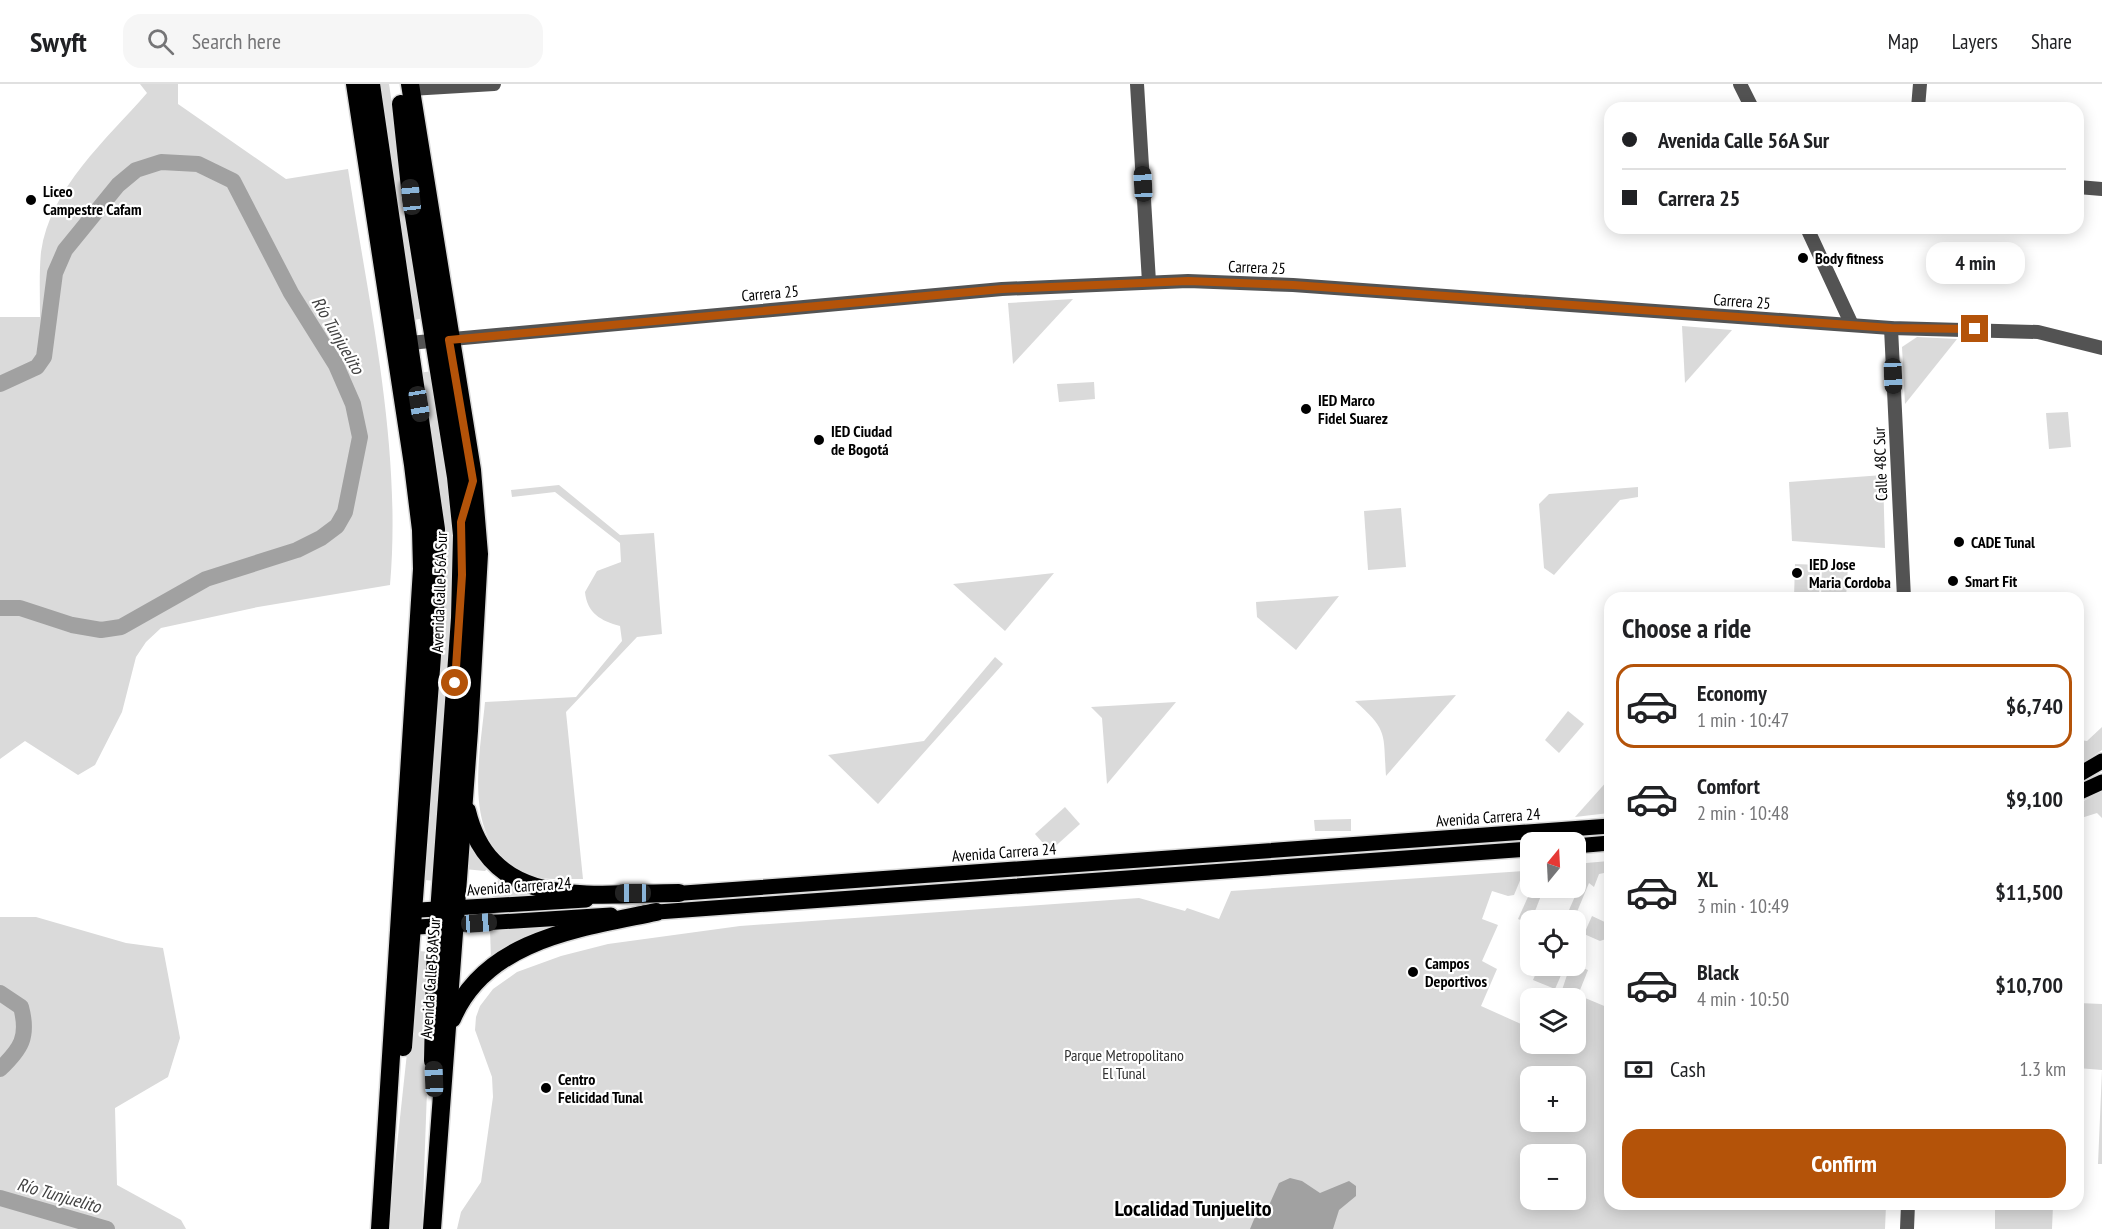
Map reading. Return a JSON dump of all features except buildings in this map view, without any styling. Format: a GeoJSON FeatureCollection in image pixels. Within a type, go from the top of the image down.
{"type":"FeatureCollection","features":[{"type":"Feature","properties":{"kind":"highway","name":"Avenida Calle 56A Sur"},"geometry":{"type":"LineString","coordinates":[[355,84],[419,512],[422,569],[407,920]]}},
{"type":"Feature","properties":{"kind":"highway","name":"Avenida Calle 56A Sur"},"geometry":{"type":"LineString","coordinates":[[370,84],[436,529],[436,584],[430,690],[407,920]]}},
{"type":"Feature","properties":{"kind":"highway","name":"Avenida Calle 56A Sur"},"geometry":{"type":"LineString","coordinates":[[406,86],[411,197],[473,481],[479,554],[464,791],[432,1038],[437,1141]]}},
{"type":"Feature","properties":{"kind":"highway","name":"Avenida Calle 56A Sur"},"geometry":{"type":"LineString","coordinates":[[406,86],[432,230],[441,340],[461,522],[460,618],[447,917]]}},
{"type":"Feature","properties":{"kind":"highway"},"geometry":{"type":"LineString","coordinates":[[362,134],[386,192]]}},
{"type":"Feature","properties":{"kind":"highway"},"geometry":{"type":"LineString","coordinates":[[411,197],[432,230]]}},
{"type":"Feature","properties":{"kind":"highway"},"geometry":{"type":"LineString","coordinates":[[461,522],[473,481]]}},
{"type":"Feature","properties":{"kind":"highway"},"geometry":{"type":"LineString","coordinates":[[418,648],[430,690]]}},
{"type":"Feature","properties":{"kind":"highway"},"geometry":{"type":"LineString","coordinates":[[464,791],[466,811],[477,842],[490,860],[517,882],[565,893],[679,893]]}},
{"type":"Feature","properties":{"kind":"highway"},"geometry":{"type":"LineString","coordinates":[[445,1038],[466,990],[496,962],[536,942],[554,936],[656,912]]}},
{"type":"Feature","properties":{"kind":"highway","name":"Avenida Calle 58A Sur"},"geometry":{"type":"LineString","coordinates":[[432,1229],[445,1038],[447,917]]}},
{"type":"Feature","properties":{"kind":"highway"},"geometry":{"type":"LineString","coordinates":[[380,1229],[407,920]]}},
{"type":"Feature","properties":{"kind":"main road"},"geometry":{"type":"LineString","coordinates":[[2084,772],[2102,761]]}},
{"type":"Feature","properties":{"kind":"main road"},"geometry":{"type":"LineString","coordinates":[[2084,790],[2102,782]]}},
{"type":"Feature","properties":{"kind":"main road","name":"Avenida Carrera 24"},"geometry":{"type":"LineString","coordinates":[[407,920],[679,893],[1604,826]]}},
{"type":"Feature","properties":{"kind":"main road"},"geometry":{"type":"LineString","coordinates":[[1586,845],[1604,844]]}},
{"type":"Feature","properties":{"kind":"main road","name":"Avenida Carrera 24"},"geometry":{"type":"LineString","coordinates":[[447,917],[656,912],[1520,850]]}},
{"type":"Feature","properties":{"kind":"street"},"geometry":{"type":"LineString","coordinates":[[406,86],[494,84]]}},
{"type":"Feature","properties":{"kind":"street"},"geometry":{"type":"LineString","coordinates":[[1137,84],[1149,282]]}},
{"type":"Feature","properties":{"kind":"street"},"geometry":{"type":"LineString","coordinates":[[1740,84],[1749,102]]}},
{"type":"Feature","properties":{"kind":"street"},"geometry":{"type":"LineString","coordinates":[[1918,102],[1920,84]]}},
{"type":"Feature","properties":{"kind":"street"},"geometry":{"type":"LineString","coordinates":[[2084,188],[2102,189]]}},
{"type":"Feature","properties":{"kind":"street"},"geometry":{"type":"LineString","coordinates":[[1810,234],[1852,325]]}},
{"type":"Feature","properties":{"kind":"street","name":"Carrera 25"},"geometry":{"type":"LineString","coordinates":[[409,343],[995,290],[1149,282],[1269,284],[1891,328],[2038,332],[2102,348]]}},
{"type":"Feature","properties":{"kind":"street","name":"Calle 48C Sur"},"geometry":{"type":"LineString","coordinates":[[1891,328],[1904,592]]}},
{"type":"Feature","properties":{"kind":"street"},"geometry":{"type":"LineString","coordinates":[[1907,1229],[1908,1210]]}},
{"type":"Feature","properties":{"kind":"green space"},"geometry":{"type":"Polygon","coordinates":[[[140,84],[178,84],[178,104],[286,179],[348,169],[374,324],[388,428],[393,533],[390,585],[258,607],[161,628],[146,642],[136,657],[122,712],[95,765],[78,775],[25,741],[0,759],[0,317],[40,317],[41,252],[46,229],[68,186],[82,166],[147,93],[140,84]]]}},
{"type":"Feature","properties":{"kind":"green space"},"geometry":{"type":"Polygon","coordinates":[[[375,84],[389,84],[424,318],[414,320],[375,84]]]}},
{"type":"Feature","properties":{"kind":"green space"},"geometry":{"type":"Polygon","coordinates":[[[1073,299],[1013,364],[1008,303],[1073,299]]]}},
{"type":"Feature","properties":{"kind":"green space"},"geometry":{"type":"Polygon","coordinates":[[[1682,326],[1732,330],[1685,383],[1682,326]]]}},
{"type":"Feature","properties":{"kind":"green space"},"geometry":{"type":"Polygon","coordinates":[[[1917,337],[1957,339],[1905,404],[1902,347],[1917,337]]]}},
{"type":"Feature","properties":{"kind":"green space"},"geometry":{"type":"Polygon","coordinates":[[[433,371],[456,531],[436,881],[425,880],[428,796],[418,373],[433,371]]]}},
{"type":"Feature","properties":{"kind":"green space"},"geometry":{"type":"Polygon","coordinates":[[[1094,382],[1095,399],[1059,402],[1057,384],[1094,382]]]}},
{"type":"Feature","properties":{"kind":"green space"},"geometry":{"type":"Polygon","coordinates":[[[2068,412],[2071,447],[2049,449],[2046,413],[2068,412]]]}},
{"type":"Feature","properties":{"kind":"green space"},"geometry":{"type":"Polygon","coordinates":[[[1883,475],[1885,548],[1792,541],[1789,482],[1883,475]]]}},
{"type":"Feature","properties":{"kind":"green space"},"geometry":{"type":"Polygon","coordinates":[[[559,485],[620,535],[654,533],[662,634],[637,637],[566,712],[583,879],[538,877],[524,873],[504,860],[490,842],[482,821],[479,797],[478,773],[485,702],[576,697],[622,641],[620,626],[596,615],[586,599],[585,592],[597,571],[621,562],[620,543],[555,492],[512,497],[511,490],[559,485]]]}},
{"type":"Feature","properties":{"kind":"green space"},"geometry":{"type":"Polygon","coordinates":[[[1638,487],[1638,497],[1620,500],[1554,575],[1544,568],[1539,504],[1549,494],[1638,487]]]}},
{"type":"Feature","properties":{"kind":"green space"},"geometry":{"type":"Polygon","coordinates":[[[1401,508],[1406,567],[1368,570],[1364,511],[1401,508]]]}},
{"type":"Feature","properties":{"kind":"green space"},"geometry":{"type":"Polygon","coordinates":[[[1795,564],[1820,565],[1819,592],[1794,592],[1795,564]]]}},
{"type":"Feature","properties":{"kind":"green space"},"geometry":{"type":"Polygon","coordinates":[[[1822,565],[1848,566],[1846,592],[1821,592],[1822,565]]]}},
{"type":"Feature","properties":{"kind":"green space"},"geometry":{"type":"Polygon","coordinates":[[[1054,573],[1005,631],[953,584],[1054,573]]]}},
{"type":"Feature","properties":{"kind":"green space"},"geometry":{"type":"Polygon","coordinates":[[[1339,596],[1296,650],[1257,617],[1256,602],[1339,596]]]}},
{"type":"Feature","properties":{"kind":"green space"},"geometry":{"type":"Polygon","coordinates":[[[995,657],[1003,664],[878,804],[828,755],[924,741],[995,657]]]}},
{"type":"Feature","properties":{"kind":"green space"},"geometry":{"type":"Polygon","coordinates":[[[1456,695],[1386,776],[1382,734],[1374,719],[1355,701],[1456,695]]]}},
{"type":"Feature","properties":{"kind":"green space"},"geometry":{"type":"Polygon","coordinates":[[[1176,702],[1107,784],[1102,718],[1091,707],[1176,702]]]}},
{"type":"Feature","properties":{"kind":"green space"},"geometry":{"type":"Polygon","coordinates":[[[1568,711],[1584,724],[1559,753],[1545,740],[1568,711]]]}},
{"type":"Feature","properties":{"kind":"green space"},"geometry":{"type":"Polygon","coordinates":[[[2102,727],[2102,750],[2084,762],[2084,741],[2087,741],[2102,727]]]}},
{"type":"Feature","properties":{"kind":"green space"},"geometry":{"type":"Polygon","coordinates":[[[1604,785],[1604,814],[1575,817],[1604,785]]]}},
{"type":"Feature","properties":{"kind":"green space"},"geometry":{"type":"Polygon","coordinates":[[[2102,791],[2102,818],[2097,813],[2084,817],[2084,801],[2102,791]]]}},
{"type":"Feature","properties":{"kind":"green space"},"geometry":{"type":"Polygon","coordinates":[[[1065,807],[1080,824],[1050,851],[1035,834],[1065,807]]]}},
{"type":"Feature","properties":{"kind":"green space"},"geometry":{"type":"Polygon","coordinates":[[[1351,819],[1351,831],[1315,831],[1314,820],[1351,819]]]}},
{"type":"Feature","properties":{"kind":"green space"},"geometry":{"type":"Polygon","coordinates":[[[467,829],[489,867],[485,871],[464,869],[467,829]]]}},
{"type":"Feature","properties":{"kind":"green space"},"geometry":{"type":"Polygon","coordinates":[[[1604,861],[1604,873],[1599,874],[1594,887],[1589,883],[1586,890],[1586,863],[1604,861]]]}},
{"type":"Feature","properties":{"kind":"green space","name":"Parque Metropolitano El Tunal"},"geometry":{"type":"Polygon","coordinates":[[[1520,871],[1520,881],[1514,895],[1508,896],[1492,891],[1482,919],[1498,925],[1482,961],[1497,969],[1481,1006],[1520,1024],[1520,1054],[1586,1054],[1586,998],[1604,1006],[1604,1210],[1886,1210],[1885,1229],[457,1229],[461,1212],[481,1182],[493,1097],[492,1077],[475,1030],[476,1017],[480,1006],[493,989],[517,972],[561,956],[608,944],[740,926],[1139,898],[1185,911],[1187,908],[1219,919],[1231,891],[1520,871]]]}},
{"type":"Feature","properties":{"kind":"green space"},"geometry":{"type":"Polygon","coordinates":[[[502,878],[549,896],[493,899],[494,883],[502,878]]]}},
{"type":"Feature","properties":{"kind":"green space"},"geometry":{"type":"Polygon","coordinates":[[[1527,898],[1540,898],[1535,910],[1522,910],[1527,898]]]}},
{"type":"Feature","properties":{"kind":"green space"},"geometry":{"type":"Polygon","coordinates":[[[1574,898],[1583,898],[1578,910],[1569,910],[1574,898]]]}},
{"type":"Feature","properties":{"kind":"green space"},"geometry":{"type":"Polygon","coordinates":[[[1592,916],[1604,922],[1604,940],[1600,941],[1586,935],[1592,916]]]}},
{"type":"Feature","properties":{"kind":"green space"},"geometry":{"type":"Polygon","coordinates":[[[0,917],[36,917],[126,943],[163,948],[180,1038],[168,1077],[115,1108],[117,1185],[181,1220],[186,1229],[0,1229],[0,917]]]}},
{"type":"Feature","properties":{"kind":"green space"},"geometry":{"type":"Polygon","coordinates":[[[586,922],[491,958],[490,930],[586,922]]]}},
{"type":"Feature","properties":{"kind":"green space"},"geometry":{"type":"Polygon","coordinates":[[[418,951],[432,952],[422,1229],[388,1229],[418,951]]]}},
{"type":"Feature","properties":{"kind":"green space"},"geometry":{"type":"Polygon","coordinates":[[[1535,976],[1561,976],[1555,988],[1533,980],[1535,976]]]}},
{"type":"Feature","properties":{"kind":"green space","name":"Parque Metropolitano El Tunal"},"geometry":{"type":"Polygon","coordinates":[[[1567,976],[1586,976],[1581,988],[1563,988],[1567,976]]]}},
{"type":"Feature","properties":{"kind":"green space"},"geometry":{"type":"Polygon","coordinates":[[[2084,1003],[2102,1004],[2102,1070],[2084,1068],[2084,1003]]]}},
{"type":"Feature","properties":{"kind":"green space"},"geometry":{"type":"Polygon","coordinates":[[[2102,1070],[2102,1164],[2098,1164],[2102,1070]]]}},
{"type":"Feature","properties":{"kind":"green space"},"geometry":{"type":"Polygon","coordinates":[[[1995,1210],[2053,1210],[2052,1229],[1995,1229],[1995,1210]]]}},
{"type":"Feature","properties":{"kind":"shaded area"},"geometry":{"type":"Polygon","coordinates":[[[1290,1178],[1302,1181],[1320,1193],[1349,1181],[1356,1186],[1356,1196],[1339,1210],[1333,1229],[1250,1229],[1255,1217],[1270,1203],[1279,1183],[1290,1178]]]}},
{"type":"Feature","properties":{"kind":"waterway","name":"Río Tunjuelito"},"geometry":{"type":"LineString","coordinates":[[0,384],[37,367],[44,357],[55,273],[65,250],[118,185],[136,170],[161,162],[198,164],[233,181],[291,293],[336,365],[353,404],[360,437],[345,512],[337,526],[321,538],[297,550],[206,579],[121,627],[101,630],[72,625],[20,608],[0,608]]}},
{"type":"Feature","properties":{"kind":"waterway","name":"Río Tunjuelito"},"geometry":{"type":"LineString","coordinates":[[0,993],[21,1007],[24,1027],[18,1049],[0,1069]]}},
{"type":"Feature","properties":{"kind":"waterway","name":"Río Tunjuelito"},"geometry":{"type":"LineString","coordinates":[[0,1198],[107,1229]]}},
{"type":"Feature","properties":{"kind":"place","name":"Liceo Campestre Cafam"},"geometry":{"type":"Point","coordinates":[31,200]}},
{"type":"Feature","properties":{"kind":"place","name":"Body fitness"},"geometry":{"type":"Point","coordinates":[1803,258]}},
{"type":"Feature","properties":{"kind":"place","name":"IED Marco Fidel Suarez"},"geometry":{"type":"Point","coordinates":[1306,409]}},
{"type":"Feature","properties":{"kind":"place","name":"IED Ciudad de Bogotá"},"geometry":{"type":"Point","coordinates":[819,440]}},
{"type":"Feature","properties":{"kind":"place","name":"CADE Tunal"},"geometry":{"type":"Point","coordinates":[1959,542]}},
{"type":"Feature","properties":{"kind":"place","name":"IED Jose Maria Cordoba"},"geometry":{"type":"Point","coordinates":[1797,573]}},
{"type":"Feature","properties":{"kind":"place","name":"Smart Fit"},"geometry":{"type":"Point","coordinates":[1953,581]}},
{"type":"Feature","properties":{"kind":"place","name":"Campos Deportivos"},"geometry":{"type":"Point","coordinates":[1413,972]}},
{"type":"Feature","properties":{"kind":"place","name":"Centro Felicidad Tunal"},"geometry":{"type":"Point","coordinates":[546,1088]}},
{"type":"Feature","properties":{"kind":"district","name":"Localidad Tunjuelito"},"geometry":{"type":"Point","coordinates":[1193,1208]}},
{"type":"Feature","properties":{"kind":"route"},"geometry":{"type":"LineString","coordinates":[[455,683],[462,575],[461,522],[473,481],[449,340],[1002,289],[1073,284],[1188,281],[1293,285],[1891,328],[1975,329]]}}]}
